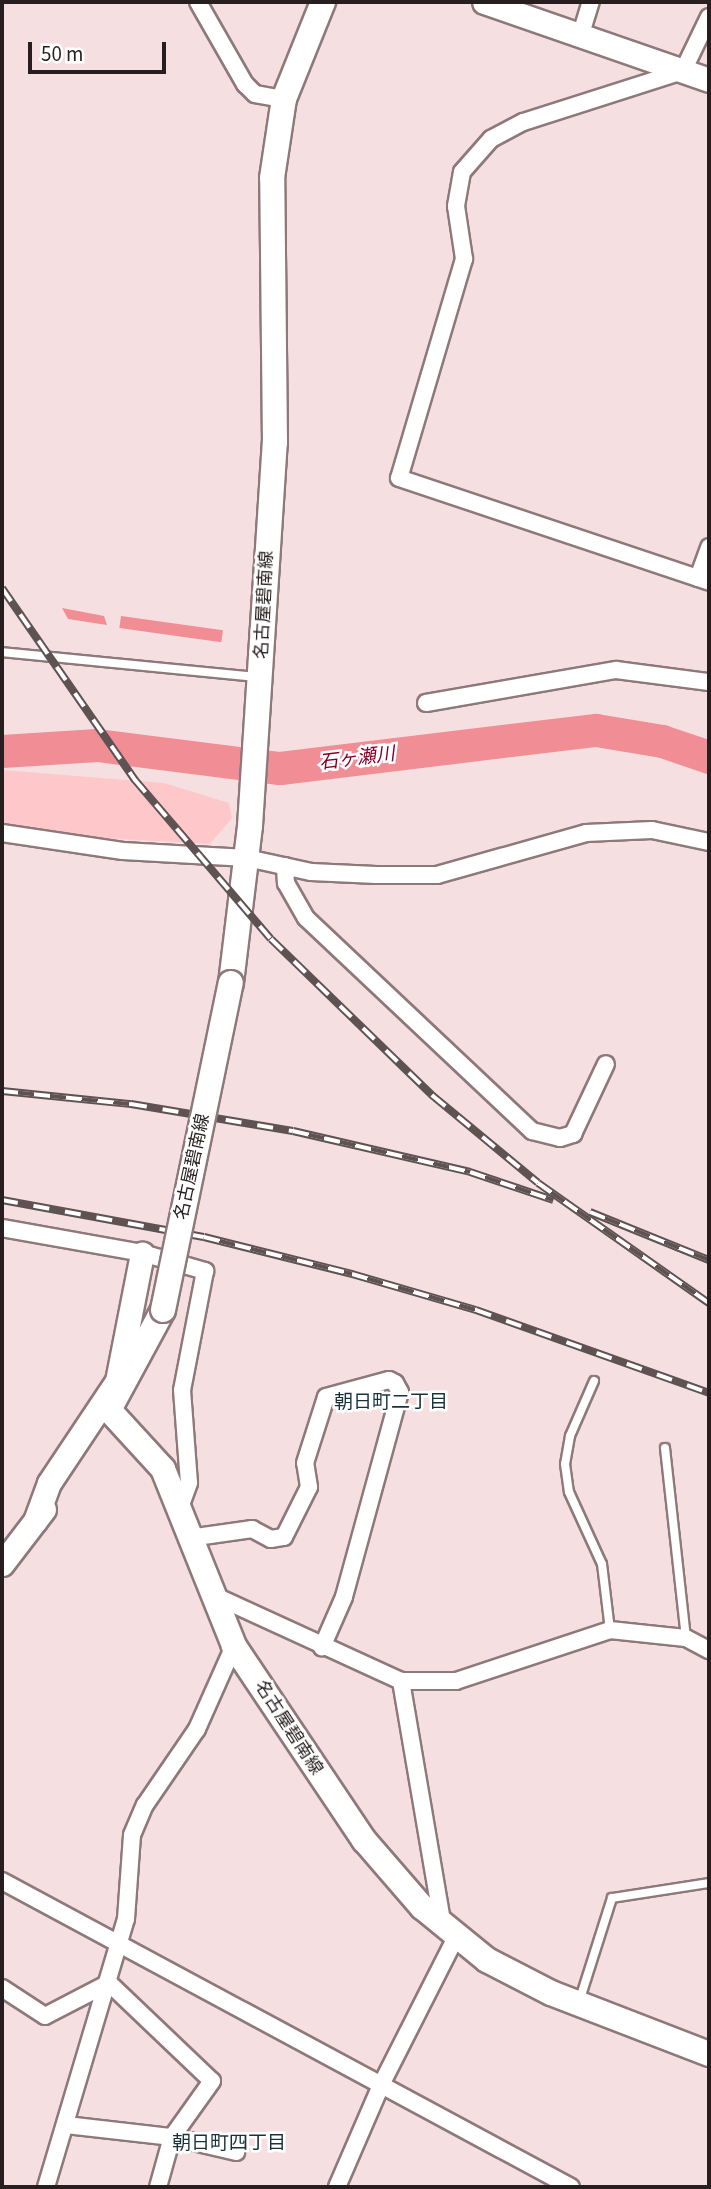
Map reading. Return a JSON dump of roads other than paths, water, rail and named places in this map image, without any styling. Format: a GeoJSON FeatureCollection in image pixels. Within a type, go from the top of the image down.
{"type":"FeatureCollection","features":[{"type":"Feature","properties":{"kind":"main road","name":"名古屋碧南線"},"geometry":{"type":"LineString","coordinates":[[323,2],[284,99],[272,178],[275,443],[250,826],[231,984],[163,1310],[108,1410],[146,1445],[163,1469],[210,1594],[234,1646],[364,1840],[450,1932],[487,1960],[579,2004],[709,2054]]}},
{"type":"Feature","properties":{"kind":"street"},"geometry":{"type":"LineString","coordinates":[[198,2],[245,84],[255,94],[284,99]]}},
{"type":"Feature","properties":{"kind":"street"},"geometry":{"type":"LineString","coordinates":[[484,2],[709,80]]}},
{"type":"Feature","properties":{"kind":"street"},"geometry":{"type":"LineString","coordinates":[[580,37],[591,2]]}},
{"type":"Feature","properties":{"kind":"street"},"geometry":{"type":"LineString","coordinates":[[709,17],[683,71],[523,122],[491,139],[462,172],[456,206],[464,259],[399,478],[704,580],[709,547]]}},
{"type":"Feature","properties":{"kind":"street"},"geometry":{"type":"LineString","coordinates":[[426,703],[616,670],[709,682]]}},
{"type":"Feature","properties":{"kind":"street"},"geometry":{"type":"LineString","coordinates":[[2,833],[123,851],[247,858],[311,872],[437,875],[586,833],[652,830],[709,842]]}},
{"type":"Feature","properties":{"kind":"street"},"geometry":{"type":"LineString","coordinates":[[285,866],[286,883],[306,918],[532,1131],[560,1138],[573,1134],[606,1063]]}},
{"type":"Feature","properties":{"kind":"street"},"geometry":{"type":"LineString","coordinates":[[2,1228],[142,1253],[205,1270],[182,1390],[189,1483],[179,1510]]}},
{"type":"Feature","properties":{"kind":"street"},"geometry":{"type":"LineString","coordinates":[[35,1521],[49,1483],[117,1381],[142,1253]]}},
{"type":"Feature","properties":{"kind":"street"},"geometry":{"type":"LineString","coordinates":[[189,1538],[252,1530],[271,1539],[284,1537],[309,1488],[305,1463],[326,1397],[389,1380],[394,1383],[400,1392],[344,1597],[322,1647]]}},
{"type":"Feature","properties":{"kind":"street"},"geometry":{"type":"LineString","coordinates":[[2,1564],[95,1439],[108,1410]]}},
{"type":"Feature","properties":{"kind":"street"},"geometry":{"type":"LineString","coordinates":[[210,1594],[401,1681],[456,1681],[610,1630],[686,1638],[709,1650]]}},
{"type":"Feature","properties":{"kind":"street"},"geometry":{"type":"LineString","coordinates":[[46,2187],[109,1983],[117,1942],[127,1919],[132,1835],[145,1805],[197,1729],[234,1646]]}},
{"type":"Feature","properties":{"kind":"street"},"geometry":{"type":"LineString","coordinates":[[337,2187],[450,1932],[401,1681]]}},
{"type":"Feature","properties":{"kind":"street"},"geometry":{"type":"LineString","coordinates":[[2,1881],[571,2187]]}},
{"type":"Feature","properties":{"kind":"street"},"geometry":{"type":"LineString","coordinates":[[2,1988],[46,2016],[109,1983]]}},
{"type":"Feature","properties":{"kind":"street"},"geometry":{"type":"LineString","coordinates":[[109,1983],[212,2081],[172,2137],[158,2187]]}},
{"type":"Feature","properties":{"kind":"street"},"geometry":{"type":"LineString","coordinates":[[66,2125],[172,2137],[236,2152]]}},
{"type":"Feature","properties":{"kind":"lane"},"geometry":{"type":"LineString","coordinates":[[2,652],[260,685]]}},
{"type":"Feature","properties":{"kind":"lane"},"geometry":{"type":"LineString","coordinates":[[594,1381],[570,1436],[565,1464],[569,1492],[602,1564],[610,1630]]}},
{"type":"Feature","properties":{"kind":"lane"},"geometry":{"type":"LineString","coordinates":[[665,1448],[686,1638]]}},
{"type":"Feature","properties":{"kind":"lane"},"geometry":{"type":"LineString","coordinates":[[579,2004],[612,1898],[709,1883]]}},
{"type":"Feature","properties":{"kind":"waterway","name":"石ヶ瀬川"},"geometry":{"type":"LineString","coordinates":[[2,751],[97,745],[280,768],[596,730],[662,741],[709,757]]}},
{"type":"Feature","properties":{"kind":"railway"},"geometry":{"type":"LineString","coordinates":[[2,588],[135,780],[271,939],[433,1096],[538,1183],[709,1303]]}},
{"type":"Feature","properties":{"kind":"railway"},"geometry":{"type":"LineString","coordinates":[[2,1091],[131,1104],[293,1131],[470,1172],[553,1200]]}},
{"type":"Feature","properties":{"kind":"railway"},"geometry":{"type":"LineString","coordinates":[[2,1200],[204,1237],[352,1274],[476,1310],[709,1393]]}},
{"type":"Feature","properties":{"kind":"railway"},"geometry":{"type":"LineString","coordinates":[[590,1212],[709,1260]]}},
{"type":"Feature","properties":{"kind":"district","name":"朝日町二丁目"},"geometry":{"type":"Point","coordinates":[391,1403]}},
{"type":"Feature","properties":{"kind":"district","name":"朝日町四丁目"},"geometry":{"type":"Point","coordinates":[229,2144]}}]}
